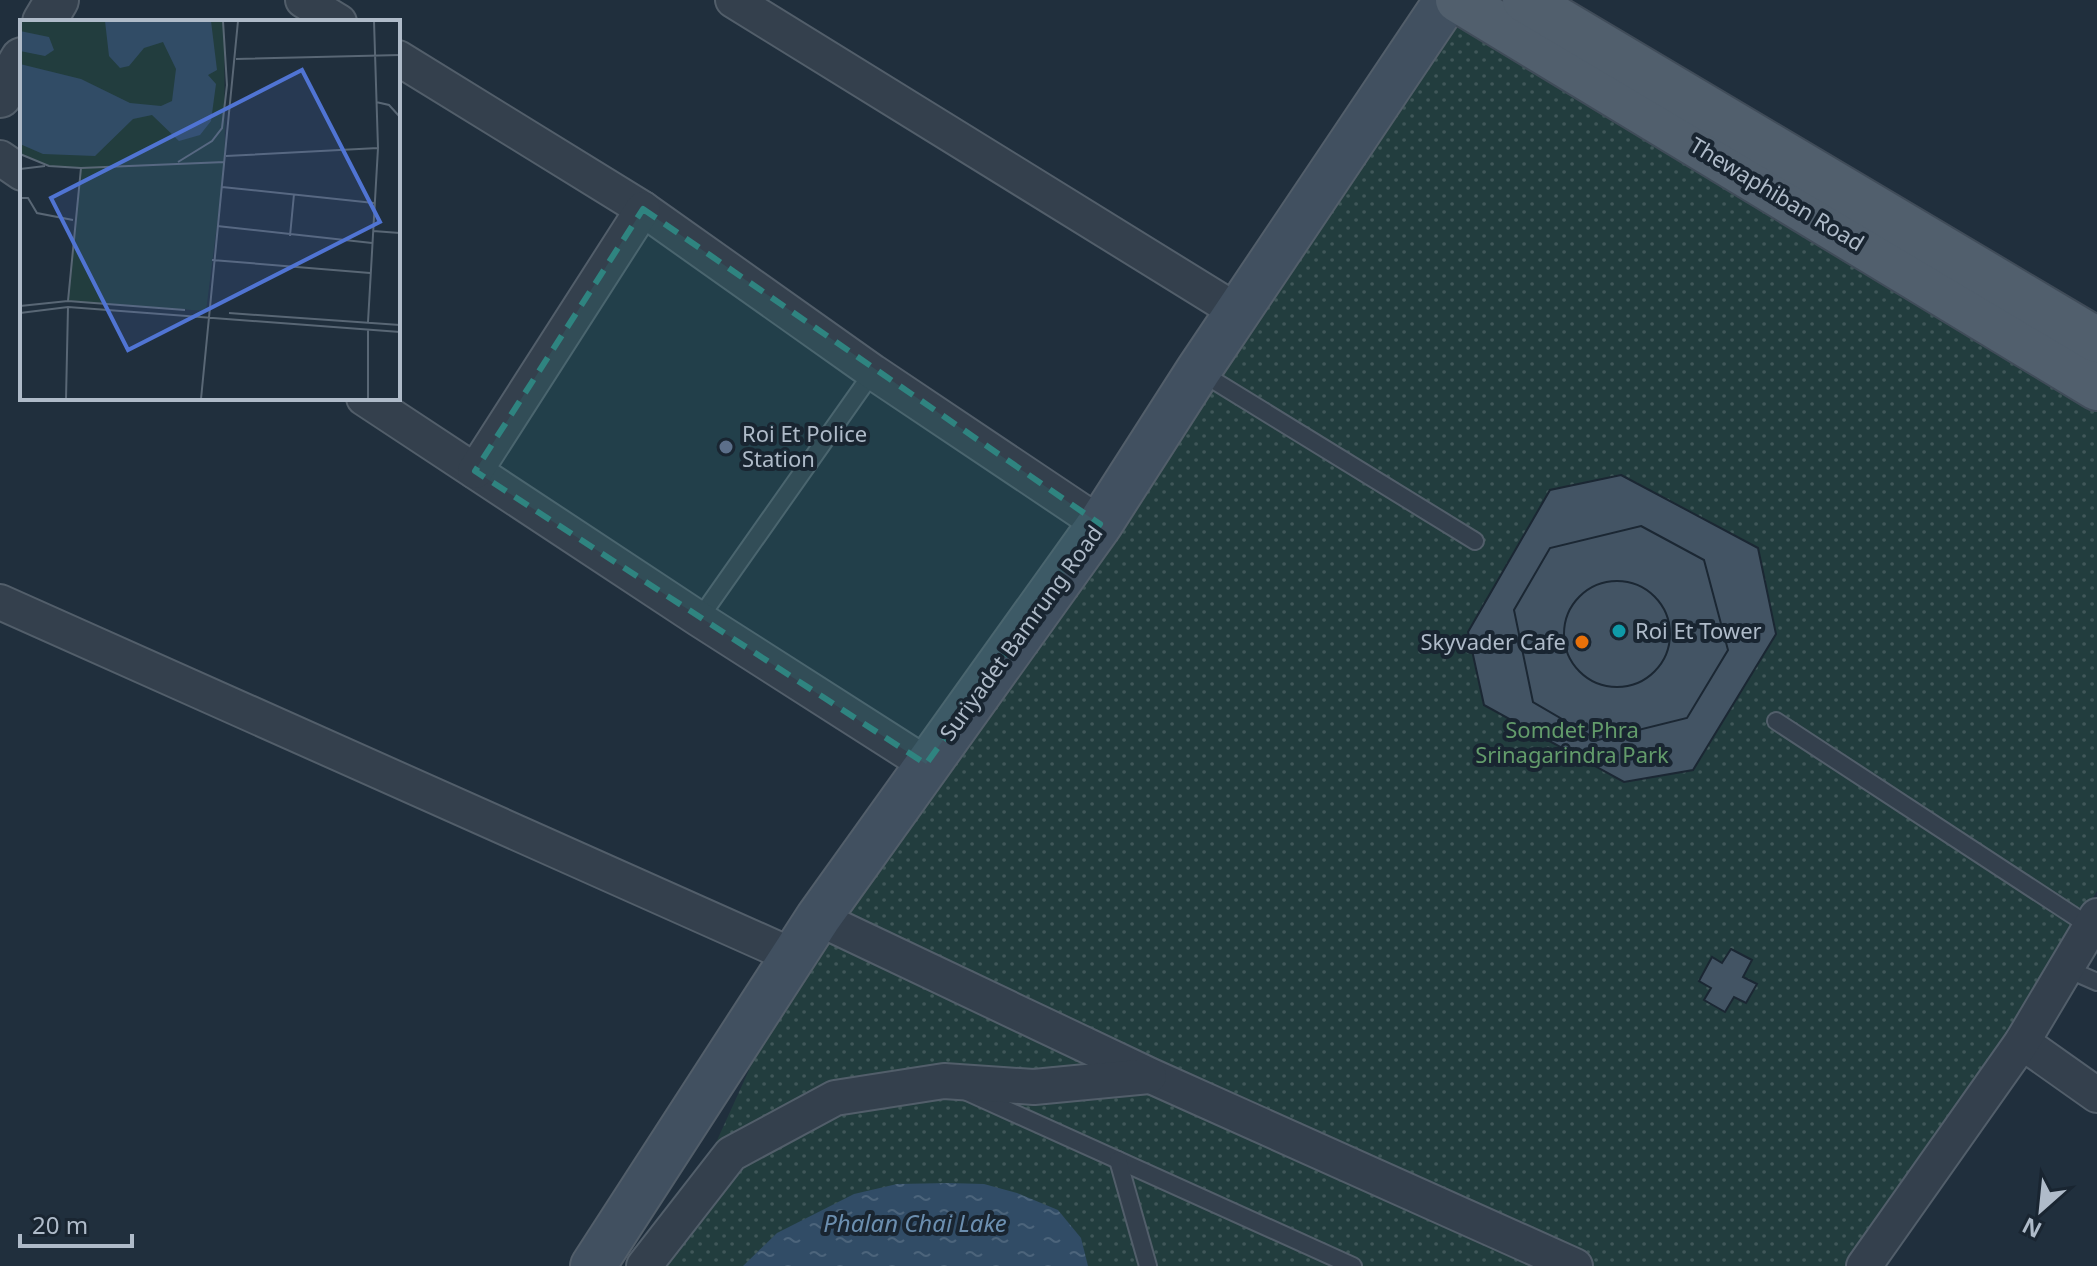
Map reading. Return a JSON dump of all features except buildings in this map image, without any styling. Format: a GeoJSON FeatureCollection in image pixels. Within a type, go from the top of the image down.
{"type":"FeatureCollection","features":[{"type":"Feature","properties":{"kind":"main road","name":"Suriyadet Bamrung Road"},"geometry":{"type":"LineString","coordinates":[[593,1266],[818,918],[1100,524],[1198,371],[1447,0]]}},
{"type":"Feature","properties":{"kind":"main road","name":"Thewaphiban Road"},"geometry":{"type":"LineString","coordinates":[[1458,0],[2097,388]]}},
{"type":"Feature","properties":{"kind":"main road","name":"Thewaphiban Road"},"geometry":{"type":"LineString","coordinates":[[1525,0],[2097,340]]}},
{"type":"Feature","properties":{"kind":"street"},"geometry":{"type":"LineString","coordinates":[[45,20],[57,0]]}},
{"type":"Feature","properties":{"kind":"street"},"geometry":{"type":"LineString","coordinates":[[303,0],[336,20]]}},
{"type":"Feature","properties":{"kind":"street"},"geometry":{"type":"LineString","coordinates":[[733,0],[1238,312]]}},
{"type":"Feature","properties":{"kind":"street"},"geometry":{"type":"LineString","coordinates":[[400,59],[643,209],[873,372],[1100,524]]}},
{"type":"Feature","properties":{"kind":"street"},"geometry":{"type":"LineString","coordinates":[[0,96],[20,62]]}},
{"type":"Feature","properties":{"kind":"street"},"geometry":{"type":"LineString","coordinates":[[0,158],[20,172]]}},
{"type":"Feature","properties":{"kind":"street"},"geometry":{"type":"LineString","coordinates":[[475,471],[643,209]]}},
{"type":"Feature","properties":{"kind":"street"},"geometry":{"type":"LineString","coordinates":[[367,400],[926,764]]}},
{"type":"Feature","properties":{"kind":"street"},"geometry":{"type":"LineString","coordinates":[[0,602],[793,956]]}},
{"type":"Feature","properties":{"kind":"street"},"geometry":{"type":"LineString","coordinates":[[818,918],[1151,1076],[1575,1266]]}},
{"type":"Feature","properties":{"kind":"street"},"geometry":{"type":"LineString","coordinates":[[1864,1266],[2022,1042],[2094,921]]}},
{"type":"Feature","properties":{"kind":"street"},"geometry":{"type":"LineString","coordinates":[[2022,1042],[2097,1095]]}},
{"type":"Feature","properties":{"kind":"street"},"geometry":{"type":"LineString","coordinates":[[644,1266],[731,1154],[835,1098],[944,1081],[1034,1087],[1151,1076]]}},
{"type":"Feature","properties":{"kind":"lane"},"geometry":{"type":"LineString","coordinates":[[1198,371],[1475,541]]}},
{"type":"Feature","properties":{"kind":"lane"},"geometry":{"type":"LineString","coordinates":[[699,619],[873,372]]}},
{"type":"Feature","properties":{"kind":"lane"},"geometry":{"type":"LineString","coordinates":[[1776,721],[2094,921]]}},
{"type":"Feature","properties":{"kind":"lane"},"geometry":{"type":"LineString","coordinates":[[2065,968],[2097,982]]}},
{"type":"Feature","properties":{"kind":"lane"},"geometry":{"type":"LineString","coordinates":[[944,1081],[1353,1266]]}},
{"type":"Feature","properties":{"kind":"lane"},"geometry":{"type":"LineString","coordinates":[[1118,1160],[1148,1266]]}},
{"type":"Feature","properties":{"kind":"highlighted area"},"geometry":{"type":"Polygon","coordinates":[[[643,209],[1100,524],[926,764],[475,471],[643,209]]]}},
{"type":"Feature","properties":{"kind":"green space","name":"Somdet Phra Srinagarindra Park"},"geometry":{"type":"Polygon","coordinates":[[[1447,0],[2097,388],[2097,891],[1857,1266],[660,1266],[818,918],[1447,0]]]}},
{"type":"Feature","properties":{"kind":"water","name":"Phalan Chai Lake"},"geometry":{"type":"Polygon","coordinates":[[[897,1184],[984,1184],[1017,1193],[1058,1210],[1081,1238],[1088,1266],[743,1266],[777,1233],[854,1194],[897,1184]]]}},
{"type":"Feature","properties":{"kind":"place","name":"Roi Et Police Station"},"geometry":{"type":"Point","coordinates":[726,447]}},
{"type":"Feature","properties":{"kind":"place","name":"Roi Et Tower"},"geometry":{"type":"Point","coordinates":[1619,631]}},
{"type":"Feature","properties":{"kind":"place","name":"Skyvader Cafe"},"geometry":{"type":"Point","coordinates":[1582,642]}}]}
